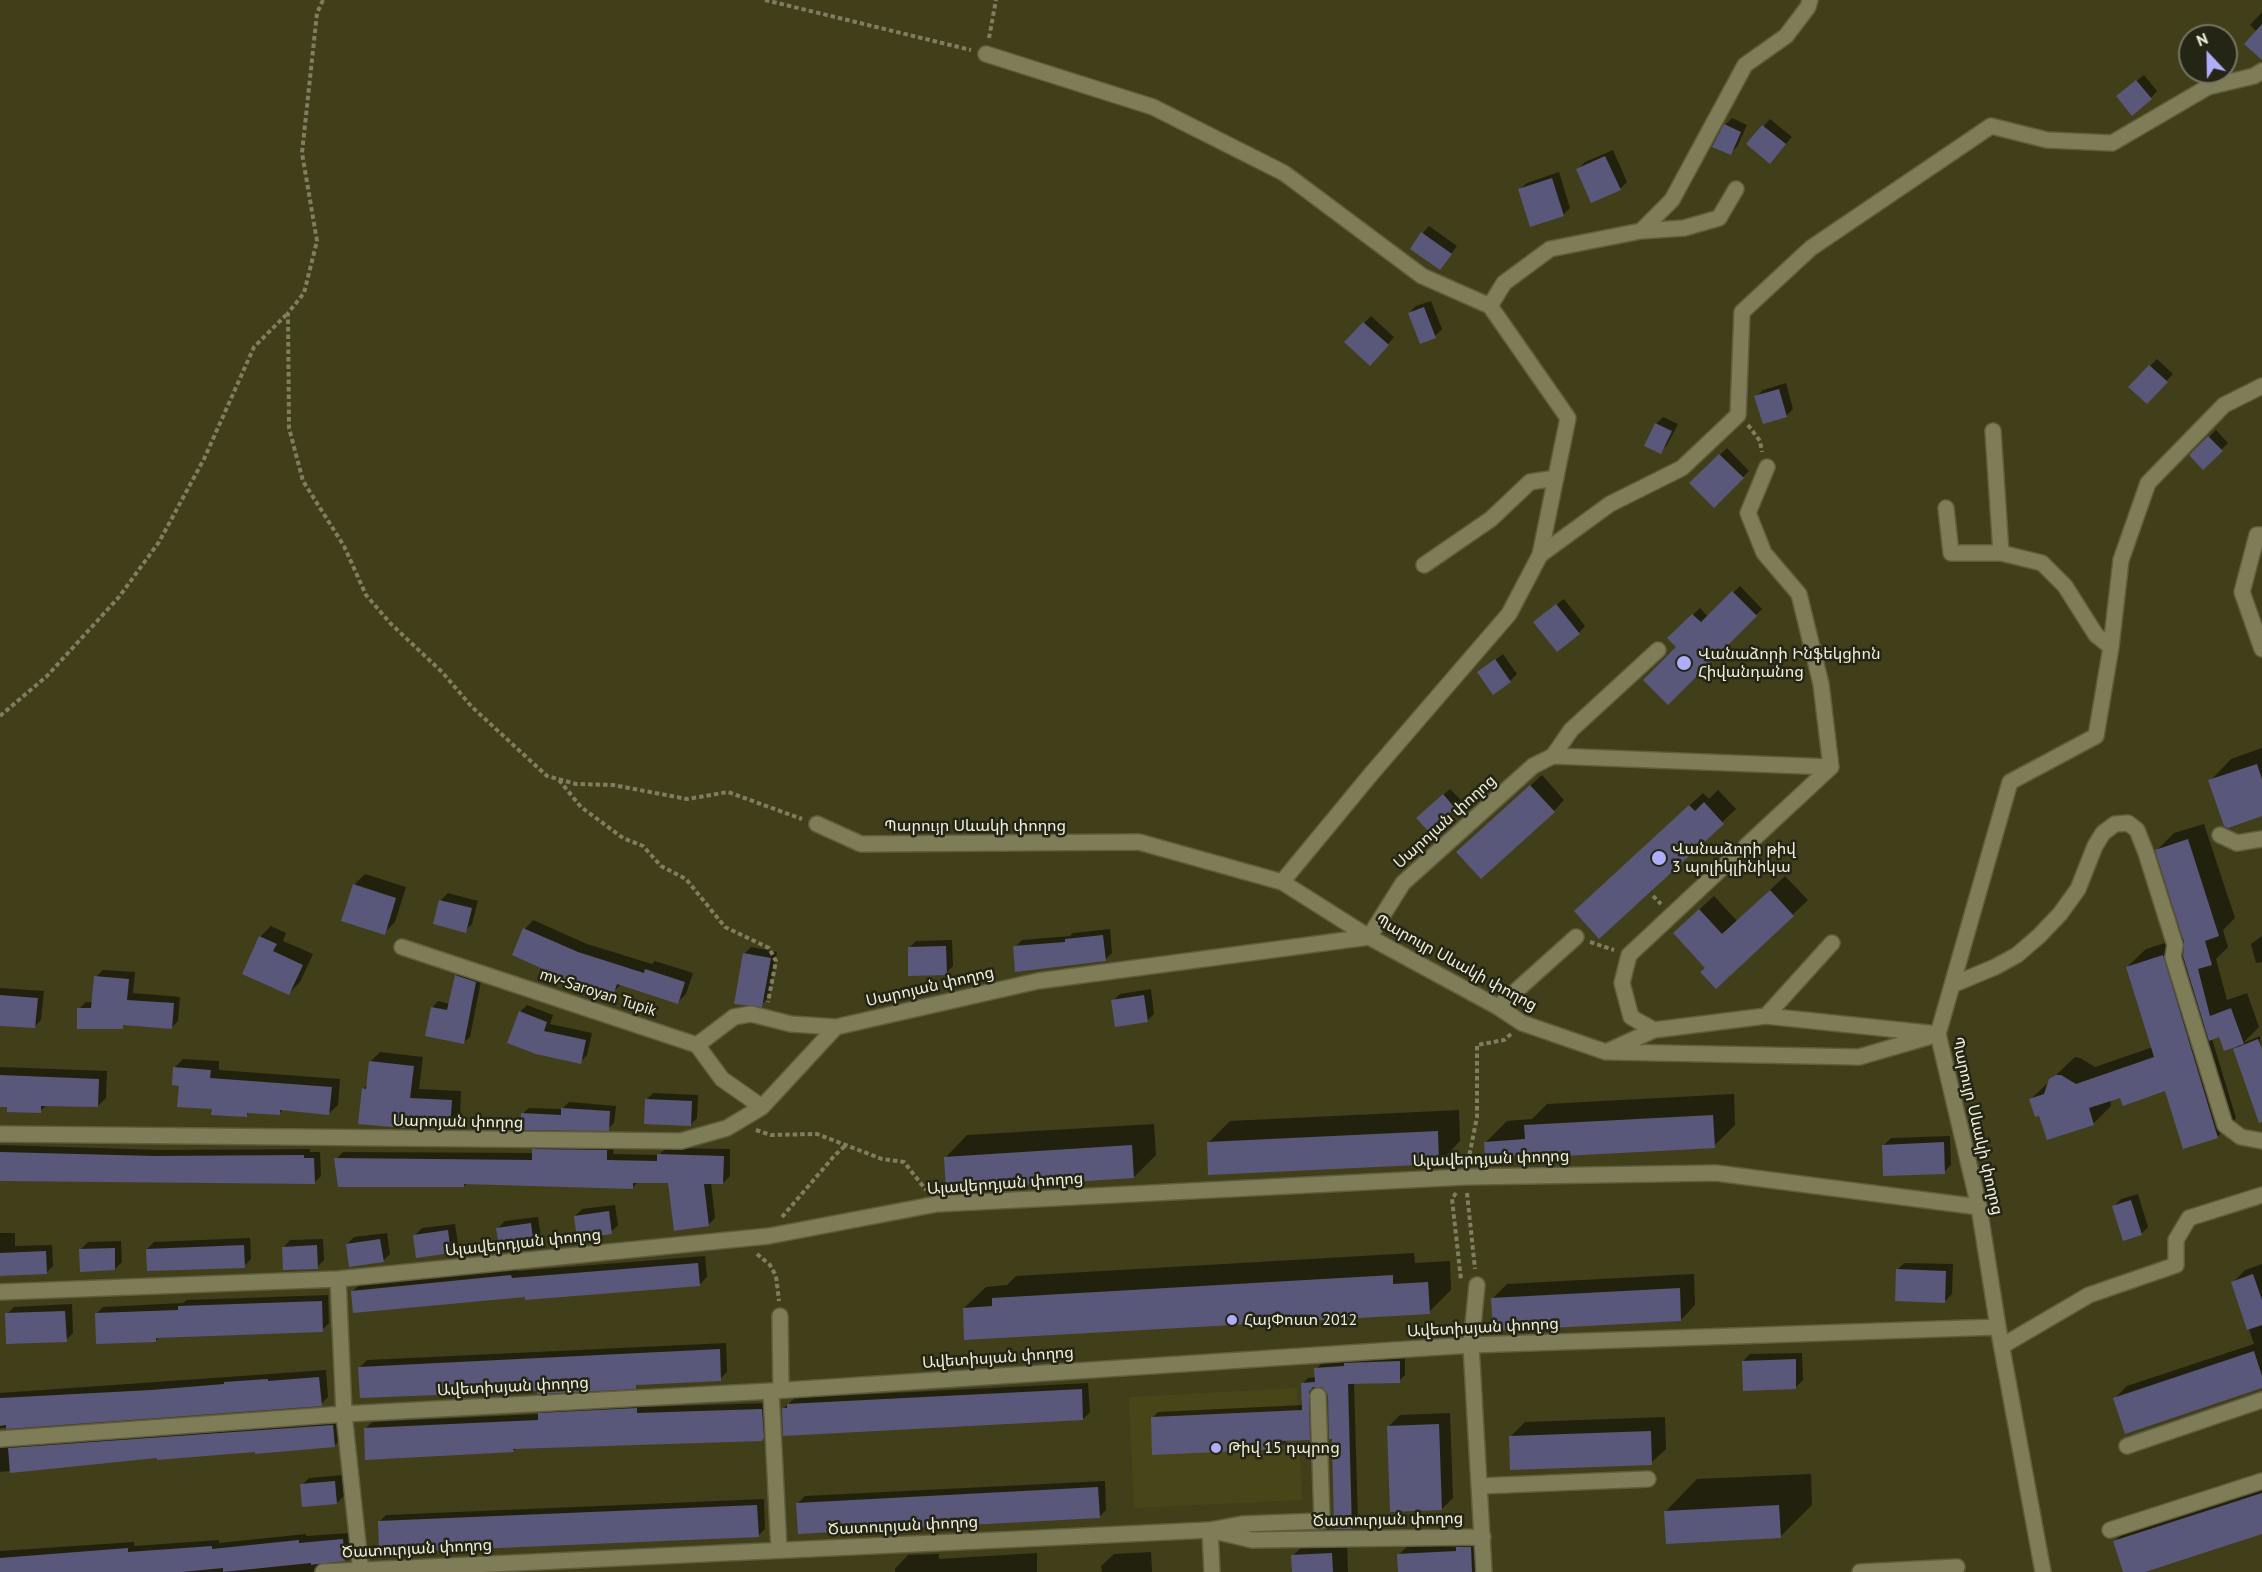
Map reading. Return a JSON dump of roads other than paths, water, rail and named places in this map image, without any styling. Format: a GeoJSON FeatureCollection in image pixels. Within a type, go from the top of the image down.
{"type":"FeatureCollection","features":[{"type":"Feature","properties":{"kind":"street"},"geometry":{"type":"LineString","coordinates":[[1641,231],[1672,200],[1744,65],[1786,36],[1808,7],[1810,0]]}},
{"type":"Feature","properties":{"kind":"street"},"geometry":{"type":"LineString","coordinates":[[986,54],[1163,112],[1284,173],[1422,276],[1490,306],[1568,418],[1540,555],[1509,614],[1282,882]]}},
{"type":"Feature","properties":{"kind":"street"},"geometry":{"type":"LineString","coordinates":[[1540,555],[1610,504],[1682,468],[1738,415],[1742,312],[1811,248],[1991,126],[2047,140],[2112,143],[2208,87],[2254,76],[2262,71]]}},
{"type":"Feature","properties":{"kind":"street"},"geometry":{"type":"LineString","coordinates":[[1490,306],[1504,283],[1550,249],[1641,231],[1684,228],[1719,218],[1736,189]]}},
{"type":"Feature","properties":{"kind":"street"},"geometry":{"type":"LineString","coordinates":[[1606,1052],[1859,1057],[1938,1034],[2010,782],[2096,736],[2121,560],[2148,483],[2224,405],[2262,386]]}},
{"type":"Feature","properties":{"kind":"street"},"geometry":{"type":"LineString","coordinates":[[1992,431],[2001,552]]}},
{"type":"Feature","properties":{"kind":"street"},"geometry":{"type":"LineString","coordinates":[[1765,462],[1749,513],[1764,553],[1799,594],[1821,684],[1831,767]]}},
{"type":"Feature","properties":{"kind":"street"},"geometry":{"type":"LineString","coordinates":[[1424,565],[1491,519],[1530,482],[1556,478]]}},
{"type":"Feature","properties":{"kind":"street"},"geometry":{"type":"LineString","coordinates":[[1946,508],[1951,553],[2001,552],[2043,563],[2065,586],[2096,634],[2110,647]]}},
{"type":"Feature","properties":{"kind":"street"},"geometry":{"type":"LineString","coordinates":[[2262,535],[2257,535],[2242,592],[2262,649]]}},
{"type":"Feature","properties":{"kind":"street"},"geometry":{"type":"LineString","coordinates":[[1553,756],[1571,730],[1658,650]]}},
{"type":"Feature","properties":{"kind":"street"},"geometry":{"type":"LineString","coordinates":[[1553,756],[1831,767]]}},
{"type":"Feature","properties":{"kind":"street","name":"Սարոյան փողոց"},"geometry":{"type":"LineString","coordinates":[[0,1134],[681,1142],[727,1128],[762,1107],[836,1027],[1038,981],[1369,937],[1403,883],[1533,766],[1553,756]]}},
{"type":"Feature","properties":{"kind":"street"},"geometry":{"type":"LineString","coordinates":[[1654,1030],[1631,1017],[1622,983],[1629,955],[1831,767]]}},
{"type":"Feature","properties":{"kind":"street"},"geometry":{"type":"LineString","coordinates":[[1952,985],[2017,955],[2039,936],[2060,914],[2078,889],[2095,846],[2103,833],[2115,824],[2128,823],[2137,830],[2146,853],[2175,945],[2173,957],[2225,1125],[2241,1137],[2262,1142]]}},
{"type":"Feature","properties":{"kind":"street","name":"Պարույր Սևակի փողոց"},"geometry":{"type":"LineString","coordinates":[[817,824],[861,844],[1139,842],[1282,882],[1369,937],[1498,1007],[1522,1023],[1606,1052],[1654,1030],[1766,1016],[1938,1034],[1979,1207],[1998,1328],[2043,1572]]}},
{"type":"Feature","properties":{"kind":"street"},"geometry":{"type":"LineString","coordinates":[[2220,835],[2237,843],[2262,839]]}},
{"type":"Feature","properties":{"kind":"street"},"geometry":{"type":"LineString","coordinates":[[1498,1007],[1576,937]]}},
{"type":"Feature","properties":{"kind":"street"},"geometry":{"type":"LineString","coordinates":[[1766,1016],[1832,943]]}},
{"type":"Feature","properties":{"kind":"street","name":"mv-Saroyan Tupik"},"geometry":{"type":"LineString","coordinates":[[402,947],[697,1045]]}},
{"type":"Feature","properties":{"kind":"street"},"geometry":{"type":"LineString","coordinates":[[762,1107],[722,1079],[697,1045],[734,1017],[752,1014],[791,1024],[836,1027]]}},
{"type":"Feature","properties":{"kind":"street","name":"Ալավերդյան փողոց"},"geometry":{"type":"LineString","coordinates":[[0,1292],[338,1279],[769,1236],[937,1204],[1465,1177],[1716,1173],[1979,1207]]}},
{"type":"Feature","properties":{"kind":"street"},"geometry":{"type":"LineString","coordinates":[[2002,1346],[2089,1295],[2176,1264],[2176,1240],[2188,1218],[2262,1194]]}},
{"type":"Feature","properties":{"kind":"street"},"geometry":{"type":"LineString","coordinates":[[338,1279],[344,1414],[361,1571]]}},
{"type":"Feature","properties":{"kind":"street"},"geometry":{"type":"LineString","coordinates":[[1469,1285],[1484,1572]]}},
{"type":"Feature","properties":{"kind":"street"},"geometry":{"type":"LineString","coordinates":[[780,1312],[776,1391],[780,1550]]}},
{"type":"Feature","properties":{"kind":"street","name":"Ավետիսյան փողոց"},"geometry":{"type":"LineString","coordinates":[[0,1439],[344,1414],[776,1391],[1471,1345],[1998,1328]]}},
{"type":"Feature","properties":{"kind":"street"},"geometry":{"type":"LineString","coordinates":[[1212,1572],[1210,1530],[1242,1524],[1322,1521],[1318,1396]]}},
{"type":"Feature","properties":{"kind":"street"},"geometry":{"type":"LineString","coordinates":[[2127,1446],[2262,1400]]}},
{"type":"Feature","properties":{"kind":"street"},"geometry":{"type":"LineString","coordinates":[[1480,1486],[1648,1479]]}},
{"type":"Feature","properties":{"kind":"street"},"geometry":{"type":"LineString","coordinates":[[2110,1530],[2262,1481]]}},
{"type":"Feature","properties":{"kind":"street","name":"Ծատուրյան փողոց"},"geometry":{"type":"LineString","coordinates":[[323,1572],[1210,1530],[1252,1540],[1483,1537]]}},
{"type":"Feature","properties":{"kind":"street"},"geometry":{"type":"LineString","coordinates":[[1860,1572],[1958,1567]]}},
{"type":"Feature","properties":{"kind":"place","name":"Վանաձորի Ինֆեկցիոն Հիվանդանոց"},"geometry":{"type":"Point","coordinates":[1684,663]}},
{"type":"Feature","properties":{"kind":"place","name":"Վանաձորի թիվ 3 պոլիկլինիկա"},"geometry":{"type":"Point","coordinates":[1659,858]}},
{"type":"Feature","properties":{"kind":"place","name":"ՀայՓոստ 2012"},"geometry":{"type":"Point","coordinates":[1232,1320]}},
{"type":"Feature","properties":{"kind":"place","name":"Թիվ 15 դպրոց"},"geometry":{"type":"Point","coordinates":[1216,1448]}}]}
